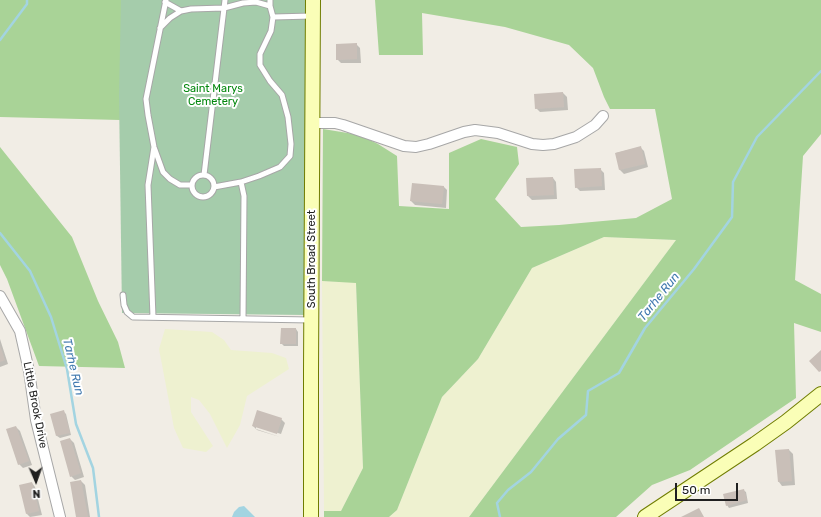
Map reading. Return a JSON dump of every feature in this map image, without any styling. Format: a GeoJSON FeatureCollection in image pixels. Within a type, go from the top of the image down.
{"type":"FeatureCollection","features":[{"type":"Feature","properties":{"kind":"street","name":"South Broad Street"},"geometry":{"type":"LineString","coordinates":[[311,517],[310,371],[312,320],[314,0]]}},
{"type":"Feature","properties":{"kind":"street"},"geometry":{"type":"LineString","coordinates":[[313,123],[334,123],[344,125],[404,146],[416,147],[475,130],[498,133],[532,144],[543,145],[554,144],[576,138],[595,125],[603,116]]}},
{"type":"Feature","properties":{"kind":"street","name":"Little Brook Drive"},"geometry":{"type":"LineString","coordinates":[[0,296],[20,331],[29,370],[36,420],[60,517]]}},
{"type":"Feature","properties":{"kind":"street"},"geometry":{"type":"LineString","coordinates":[[645,517],[755,444],[821,394]]}},
{"type":"Feature","properties":{"kind":"lane"},"geometry":{"type":"LineString","coordinates":[[204,175],[225,0]]}},
{"type":"Feature","properties":{"kind":"lane"},"geometry":{"type":"LineString","coordinates":[[214,187],[241,182],[280,167],[290,156],[291,144],[288,117],[282,95],[270,81],[260,65],[260,54],[271,31],[273,18],[270,0]]}},
{"type":"Feature","properties":{"kind":"lane"},"geometry":{"type":"LineString","coordinates":[[181,12],[165,1],[146,99],[154,147],[164,172],[170,179],[180,185],[191,185]]}},
{"type":"Feature","properties":{"kind":"lane"},"geometry":{"type":"LineString","coordinates":[[160,28],[170,18],[181,12],[208,8],[224,8],[243,3],[256,2],[270,6]]}},
{"type":"Feature","properties":{"kind":"lane"},"geometry":{"type":"LineString","coordinates":[[273,18],[314,16]]}},
{"type":"Feature","properties":{"kind":"lane"},"geometry":{"type":"LineString","coordinates":[[153,317],[148,185],[154,147]]}},
{"type":"Feature","properties":{"kind":"lane"},"geometry":{"type":"LineString","coordinates":[[204,175],[212,179],[214,187],[210,195],[202,198],[194,194],[191,185],[195,177],[204,175]]}},
{"type":"Feature","properties":{"kind":"lane"},"geometry":{"type":"LineString","coordinates":[[241,182],[244,196],[243,319]]}},
{"type":"Feature","properties":{"kind":"lane"},"geometry":{"type":"LineString","coordinates":[[123,295],[124,305],[128,312],[134,317],[312,320]]}},
{"type":"Feature","properties":{"kind":"green space"},"geometry":{"type":"Polygon","coordinates":[[[0,0],[122,0],[120,120],[0,117],[0,0]]]}},
{"type":"Feature","properties":{"kind":"green space","name":"Saint Marys Cemetery"},"geometry":{"type":"Polygon","coordinates":[[[121,0],[308,0],[306,315],[122,313],[119,95],[121,0]]]}},
{"type":"Feature","properties":{"kind":"green space"},"geometry":{"type":"Polygon","coordinates":[[[375,0],[821,0],[821,134],[803,156],[795,280],[821,294],[821,332],[794,323],[796,398],[690,470],[652,485],[616,517],[469,517],[676,240],[604,237],[532,268],[478,359],[442,397],[397,510],[389,517],[324,517],[324,511],[341,511],[363,468],[356,283],[322,281],[323,129],[360,135],[397,156],[399,206],[449,209],[449,153],[481,139],[517,147],[519,164],[495,199],[521,227],[636,218],[672,199],[655,109],[610,109],[593,68],[569,45],[505,27],[422,13],[423,55],[379,55],[375,0]]]}},
{"type":"Feature","properties":{"kind":"green space"},"geometry":{"type":"Polygon","coordinates":[[[0,147],[72,237],[98,301],[118,342],[125,368],[39,366],[7,279],[0,265],[0,147]]]}},
{"type":"Feature","properties":{"kind":"green space"},"geometry":{"type":"Polygon","coordinates":[[[604,237],[676,240],[469,517],[389,517],[397,510],[442,397],[478,359],[532,268],[604,237]]]}},
{"type":"Feature","properties":{"kind":"green space"},"geometry":{"type":"Polygon","coordinates":[[[322,281],[356,282],[363,468],[341,511],[324,511],[322,281]]]}},
{"type":"Feature","properties":{"kind":"green space"},"geometry":{"type":"Polygon","coordinates":[[[165,329],[212,332],[224,340],[231,350],[272,353],[286,358],[289,369],[247,396],[240,425],[227,448],[210,414],[199,400],[191,397],[191,412],[213,446],[206,452],[183,448],[174,428],[159,349],[165,329]]]}},
{"type":"Feature","properties":{"kind":"water"},"geometry":{"type":"Polygon","coordinates":[[[244,506],[255,517],[232,517],[234,512],[239,507],[244,506]]]}},
{"type":"Feature","properties":{"kind":"building"},"geometry":{"type":"Polygon","coordinates":[[[357,43],[357,59],[336,60],[336,44],[357,43]]]}},
{"type":"Feature","properties":{"kind":"building"},"geometry":{"type":"Polygon","coordinates":[[[563,92],[564,107],[535,109],[534,94],[563,92]]]}},
{"type":"Feature","properties":{"kind":"building"},"geometry":{"type":"Polygon","coordinates":[[[641,146],[645,164],[619,170],[615,153],[641,146]]]}},
{"type":"Feature","properties":{"kind":"building"},"geometry":{"type":"Polygon","coordinates":[[[601,168],[602,186],[575,188],[574,169],[601,168]]]}},
{"type":"Feature","properties":{"kind":"building"},"geometry":{"type":"Polygon","coordinates":[[[553,177],[554,195],[527,196],[526,178],[553,177]]]}},
{"type":"Feature","properties":{"kind":"building"},"geometry":{"type":"Polygon","coordinates":[[[412,183],[444,186],[442,204],[410,201],[412,183]]]}},
{"type":"Feature","properties":{"kind":"building"},"geometry":{"type":"Polygon","coordinates":[[[281,328],[296,328],[296,344],[280,344],[281,328]]]}},
{"type":"Feature","properties":{"kind":"building"},"geometry":{"type":"Polygon","coordinates":[[[0,346],[5,360],[0,362],[0,346]]]}},
{"type":"Feature","properties":{"kind":"building"},"geometry":{"type":"Polygon","coordinates":[[[821,350],[821,371],[819,372],[809,361],[821,350]]]}},
{"type":"Feature","properties":{"kind":"building"},"geometry":{"type":"Polygon","coordinates":[[[64,410],[70,433],[56,436],[50,414],[64,410]]]}},
{"type":"Feature","properties":{"kind":"building"},"geometry":{"type":"Polygon","coordinates":[[[257,410],[282,418],[277,434],[252,426],[257,410]]]}},
{"type":"Feature","properties":{"kind":"building"},"geometry":{"type":"Polygon","coordinates":[[[16,426],[29,461],[18,465],[6,429],[16,426]]]}},
{"type":"Feature","properties":{"kind":"building"},"geometry":{"type":"Polygon","coordinates":[[[70,438],[81,473],[70,477],[60,441],[70,438]]]}},
{"type":"Feature","properties":{"kind":"building"},"geometry":{"type":"Polygon","coordinates":[[[789,449],[792,481],[778,482],[775,450],[789,449]]]}},
{"type":"Feature","properties":{"kind":"building"},"geometry":{"type":"Polygon","coordinates":[[[81,480],[88,517],[76,517],[70,482],[81,480]]]}},
{"type":"Feature","properties":{"kind":"building"},"geometry":{"type":"Polygon","coordinates":[[[32,482],[39,511],[26,514],[19,485],[32,482]]]}},
{"type":"Feature","properties":{"kind":"building"},"geometry":{"type":"Polygon","coordinates":[[[744,489],[747,500],[726,506],[723,494],[744,489]]]}},
{"type":"Feature","properties":{"kind":"building"},"geometry":{"type":"Polygon","coordinates":[[[699,508],[704,517],[681,517],[699,508]]]}},
{"type":"Feature","properties":{"kind":"waterway","name":"Tarhe Run"},"geometry":{"type":"LineString","coordinates":[[0,40],[27,4],[27,0]]}},
{"type":"Feature","properties":{"kind":"waterway","name":"Tarhe Run"},"geometry":{"type":"LineString","coordinates":[[500,517],[497,503],[508,490],[531,472],[558,439],[586,415],[588,391],[619,373],[645,328],[694,269],[732,217],[733,182],[757,137],[821,71]]}},
{"type":"Feature","properties":{"kind":"waterway","name":"Tarhe Run"},"geometry":{"type":"LineString","coordinates":[[0,233],[30,271],[51,317],[67,369],[76,424],[93,468],[99,517]]}}]}
